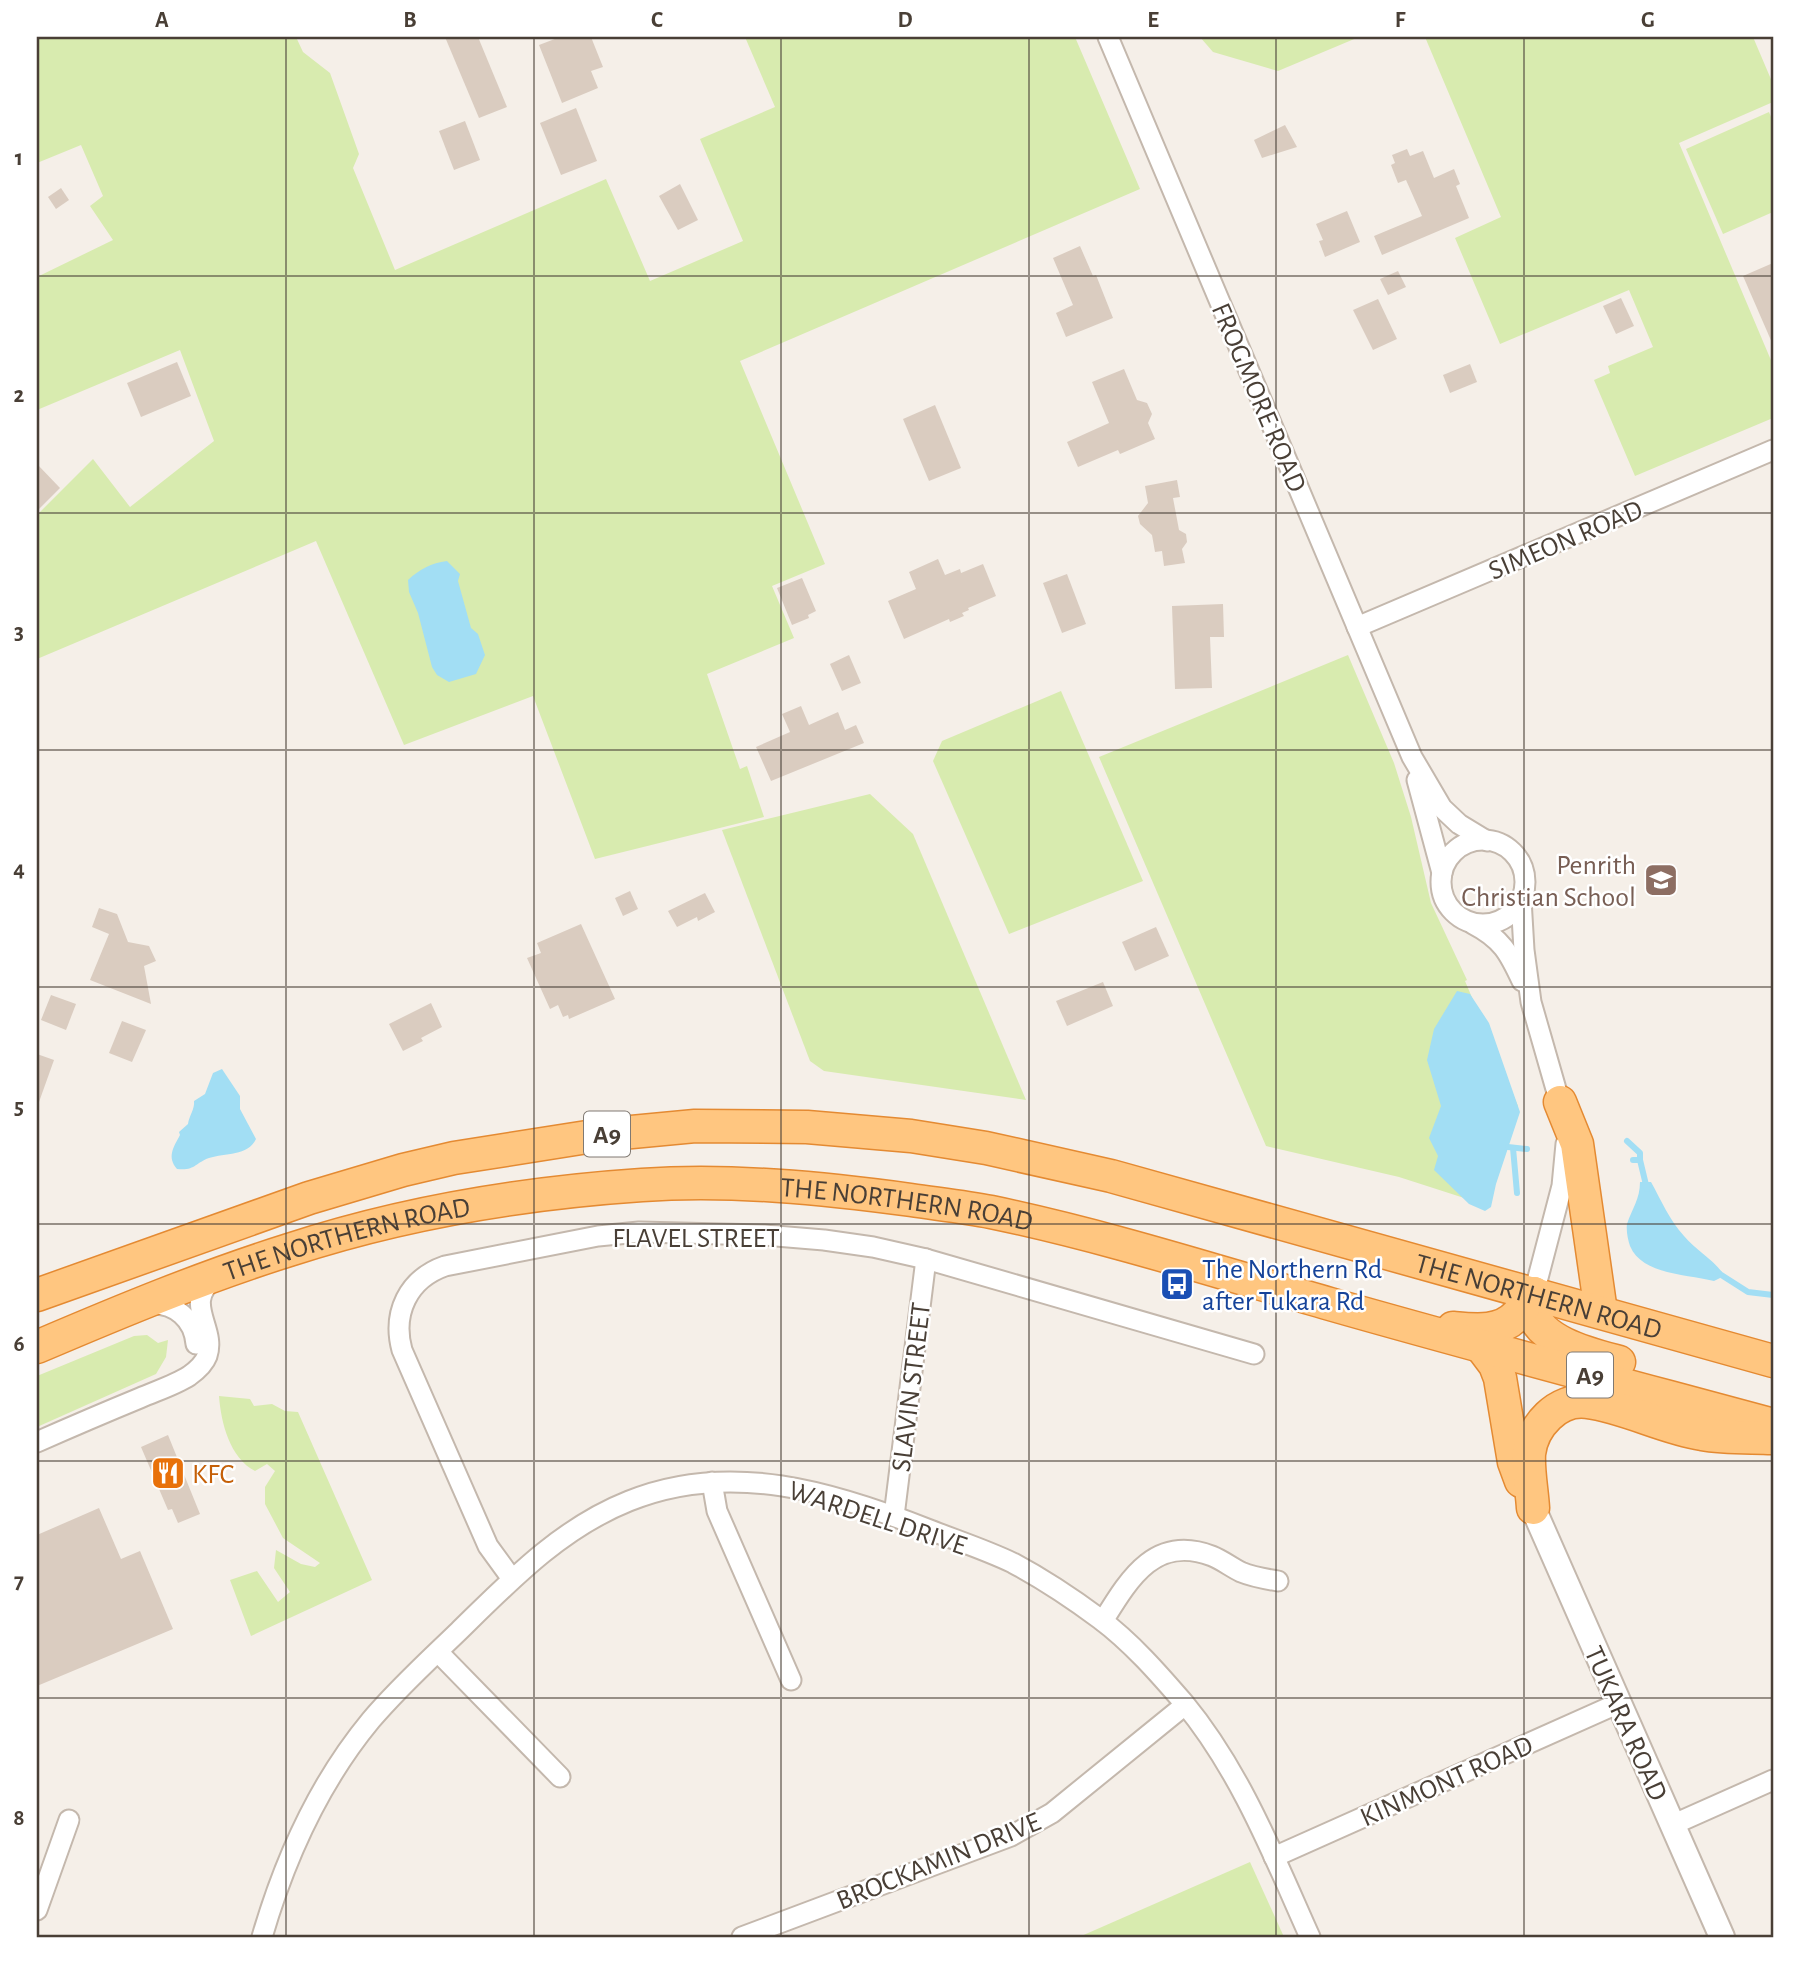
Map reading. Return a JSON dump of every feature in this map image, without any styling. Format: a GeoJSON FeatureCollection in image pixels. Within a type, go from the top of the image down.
{"type":"FeatureCollection","features":[{"type":"Feature","properties":{"kind":"highway"},"geometry":{"type":"LineString","coordinates":[[1560,1102],[1577,1143],[1601,1312]]}},
{"type":"Feature","properties":{"kind":"highway","name":"THE NORTHERN ROAD"},"geometry":{"type":"LineString","coordinates":[[37,1295],[309,1198],[403,1170],[524,1145],[600,1135],[695,1126],[807,1127],[911,1136],[986,1148],[1111,1176],[1773,1361]]}},
{"type":"Feature","properties":{"kind":"highway","name":"THE NORTHERN ROAD"},"geometry":{"type":"LineString","coordinates":[[37,1347],[225,1272],[292,1249],[438,1212],[571,1192],[644,1185],[713,1183],[876,1195],[989,1212],[1164,1256],[1406,1325],[1773,1424]]}},
{"type":"Feature","properties":{"kind":"highway"},"geometry":{"type":"LineString","coordinates":[[1406,1325],[1487,1330],[1504,1325],[1516,1317],[1534,1293]]}},
{"type":"Feature","properties":{"kind":"highway"},"geometry":{"type":"LineString","coordinates":[[1534,1293],[1532,1311],[1536,1319],[1553,1337],[1564,1343],[1585,1352],[1734,1395],[1773,1412]]}},
{"type":"Feature","properties":{"kind":"highway"},"geometry":{"type":"LineString","coordinates":[[1480,1345],[1495,1365],[1500,1378],[1514,1462],[1533,1508]]}},
{"type":"Feature","properties":{"kind":"highway"},"geometry":{"type":"LineString","coordinates":[[1533,1508],[1529,1454],[1533,1440],[1544,1420],[1566,1404],[1585,1401],[1701,1434],[1773,1438]]}},
{"type":"Feature","properties":{"kind":"street","name":"FROGMORE ROAD"},"geometry":{"type":"LineString","coordinates":[[1108,37],[1412,757],[1442,807],[1459,824],[1487,841]]}},
{"type":"Feature","properties":{"kind":"street","name":"SIMEON ROAD"},"geometry":{"type":"LineString","coordinates":[[1357,627],[1773,450]]}},
{"type":"Feature","properties":{"kind":"street","name":"FROGMORE ROAD"},"geometry":{"type":"LineString","coordinates":[[1412,757],[1442,873]]}},
{"type":"Feature","properties":{"kind":"street"},"geometry":{"type":"LineString","coordinates":[[1531,1002],[1506,948],[1496,937],[1453,912],[1443,894],[1442,873],[1445,863],[1459,848],[1468,843],[1487,841],[1506,848],[1519,862],[1524,880],[1521,899],[1531,1002],[1560,1102],[1565,1129],[1564,1171],[1534,1293]]}},
{"type":"Feature","properties":{"kind":"street"},"geometry":{"type":"LineString","coordinates":[[1471,923],[1502,920],[1510,915],[1521,899]]}},
{"type":"Feature","properties":{"kind":"street","name":"FLAVEL STREET"},"geometry":{"type":"LineString","coordinates":[[512,1579],[488,1546],[402,1350],[398,1328],[401,1306],[411,1289],[423,1277],[445,1266],[598,1236],[639,1232],[764,1235],[824,1240],[926,1259],[1254,1354]]}},
{"type":"Feature","properties":{"kind":"street","name":"SLAVIN STREET"},"geometry":{"type":"LineString","coordinates":[[894,1516],[926,1259]]}},
{"type":"Feature","properties":{"kind":"street"},"geometry":{"type":"LineString","coordinates":[[37,1442],[178,1382],[200,1367],[209,1345],[201,1317],[202,1294],[213,1279],[225,1272]]}},
{"type":"Feature","properties":{"kind":"street"},"geometry":{"type":"LineString","coordinates":[[143,1304],[162,1304],[174,1308],[183,1314],[190,1324],[196,1352],[178,1382]]}},
{"type":"Feature","properties":{"kind":"street","name":"WARDELL DRIVE"},"geometry":{"type":"LineString","coordinates":[[262,1937],[287,1860],[337,1765],[383,1707],[512,1579],[565,1535],[631,1500],[663,1490],[712,1482],[753,1481],[793,1486],[894,1516],[1016,1565],[1103,1621],[1146,1662],[1185,1705],[1224,1759],[1249,1804],[1310,1937]]}},
{"type":"Feature","properties":{"kind":"street"},"geometry":{"type":"LineString","coordinates":[[712,1482],[717,1511],[791,1679]]}},
{"type":"Feature","properties":{"kind":"street","name":"TUKARA ROAD"},"geometry":{"type":"LineString","coordinates":[[1533,1508],[1722,1937]]}},
{"type":"Feature","properties":{"kind":"street"},"geometry":{"type":"LineString","coordinates":[[1103,1621],[1124,1586],[1137,1571],[1150,1560],[1170,1553],[1202,1553],[1250,1575],[1278,1581]]}},
{"type":"Feature","properties":{"kind":"street"},"geometry":{"type":"LineString","coordinates":[[438,1652],[561,1777]]}},
{"type":"Feature","properties":{"kind":"street","name":"KINMONT ROAD"},"geometry":{"type":"LineString","coordinates":[[1274,1857],[1619,1703]]}},
{"type":"Feature","properties":{"kind":"street","name":"BROCKAMIN DRIVE"},"geometry":{"type":"LineString","coordinates":[[742,1937],[1011,1836],[1034,1824],[1052,1813],[1185,1705]]}},
{"type":"Feature","properties":{"kind":"street"},"geometry":{"type":"LineString","coordinates":[[1672,1825],[1773,1780]]}},
{"type":"Feature","properties":{"kind":"street"},"geometry":{"type":"LineString","coordinates":[[37,1910],[69,1820]]}},
{"type":"Feature","properties":{"kind":"green space"},"geometry":{"type":"Polygon","coordinates":[[[37,37],[296,37],[303,52],[330,73],[359,154],[353,168],[395,270],[606,179],[650,281],[743,241],[700,139],[775,107],[745,37],[1075,37],[1140,189],[740,361],[825,564],[772,586],[794,638],[707,674],[740,769],[747,766],[764,817],[595,859],[533,696],[404,745],[316,541],[37,659],[37,515],[93,459],[130,507],[214,441],[180,350],[37,410],[37,277],[113,240],[90,206],[103,196],[81,145],[37,163],[37,37]]]}},
{"type":"Feature","properties":{"kind":"green space"},"geometry":{"type":"Polygon","coordinates":[[[1200,37],[1359,37],[1278,71],[1213,52],[1200,37]]]}},
{"type":"Feature","properties":{"kind":"green space"},"geometry":{"type":"Polygon","coordinates":[[[1425,37],[1753,37],[1773,84],[1773,102],[1679,143],[1773,365],[1773,418],[1635,476],[1594,380],[1610,373],[1608,366],[1653,347],[1629,290],[1500,344],[1455,238],[1501,217],[1425,37]]]}},
{"type":"Feature","properties":{"kind":"green space"},"geometry":{"type":"Polygon","coordinates":[[[1769,112],[1773,122],[1773,212],[1723,234],[1686,149],[1769,112]]]}},
{"type":"Feature","properties":{"kind":"green space"},"geometry":{"type":"Polygon","coordinates":[[[1348,655],[1394,763],[1411,817],[1431,903],[1467,980],[1465,981],[1518,1106],[1489,1206],[1399,1177],[1266,1146],[1099,757],[1348,655]]]}},
{"type":"Feature","properties":{"kind":"green space"},"geometry":{"type":"Polygon","coordinates":[[[1061,691],[1143,881],[1009,934],[933,761],[942,741],[1061,691]]]}},
{"type":"Feature","properties":{"kind":"green space"},"geometry":{"type":"Polygon","coordinates":[[[870,794],[913,834],[1026,1100],[824,1071],[810,1061],[722,830],[870,794]]]}},
{"type":"Feature","properties":{"kind":"green space"},"geometry":{"type":"Polygon","coordinates":[[[147,1335],[158,1343],[168,1340],[166,1357],[156,1374],[37,1427],[37,1376],[134,1336],[147,1335]]]}},
{"type":"Feature","properties":{"kind":"green space"},"geometry":{"type":"Polygon","coordinates":[[[219,1396],[250,1399],[254,1406],[272,1404],[285,1411],[298,1412],[372,1580],[251,1636],[230,1580],[257,1571],[278,1602],[290,1592],[274,1568],[276,1550],[301,1564],[315,1567],[320,1563],[283,1538],[265,1504],[265,1487],[275,1471],[267,1464],[255,1471],[239,1458],[228,1439],[219,1396]]]}},
{"type":"Feature","properties":{"kind":"green space"},"geometry":{"type":"Polygon","coordinates":[[[1250,1862],[1284,1937],[1079,1937],[1250,1862]]]}},
{"type":"Feature","properties":{"kind":"water"},"geometry":{"type":"Polygon","coordinates":[[[447,561],[460,574],[458,581],[471,628],[478,634],[485,655],[476,674],[449,682],[437,675],[432,667],[418,613],[409,592],[408,580],[426,567],[447,561]]]}},
{"type":"Feature","properties":{"kind":"water"},"geometry":{"type":"Polygon","coordinates":[[[1457,991],[1470,994],[1489,1023],[1520,1112],[1491,1207],[1485,1211],[1469,1204],[1434,1170],[1438,1156],[1429,1138],[1441,1106],[1427,1060],[1434,1029],[1457,991]]]}},
{"type":"Feature","properties":{"kind":"water"},"geometry":{"type":"Polygon","coordinates":[[[222,1069],[240,1096],[240,1109],[256,1139],[242,1151],[209,1158],[188,1169],[177,1169],[172,1156],[179,1132],[188,1124],[194,1101],[205,1094],[213,1073],[222,1069]]]}},
{"type":"Feature","properties":{"kind":"water"},"geometry":{"type":"Polygon","coordinates":[[[1640,1182],[1651,1182],[1674,1224],[1688,1241],[1722,1272],[1720,1278],[1714,1281],[1666,1272],[1644,1263],[1636,1256],[1630,1246],[1627,1227],[1640,1182]]]}},
{"type":"Feature","properties":{"kind":"building"},"geometry":{"type":"Polygon","coordinates":[[[445,37],[478,37],[507,107],[479,118],[445,37]]]}},
{"type":"Feature","properties":{"kind":"building"},"geometry":{"type":"Polygon","coordinates":[[[560,37],[591,37],[603,67],[591,71],[598,88],[562,103],[539,45],[560,37]]]}},
{"type":"Feature","properties":{"kind":"building"},"geometry":{"type":"Polygon","coordinates":[[[576,108],[597,161],[561,175],[540,123],[576,108]]]}},
{"type":"Feature","properties":{"kind":"building"},"geometry":{"type":"Polygon","coordinates":[[[465,121],[480,160],[454,170],[439,131],[465,121]]]}},
{"type":"Feature","properties":{"kind":"building"},"geometry":{"type":"Polygon","coordinates":[[[1285,125],[1297,147],[1262,158],[1254,140],[1285,125]]]}},
{"type":"Feature","properties":{"kind":"building"},"geometry":{"type":"Polygon","coordinates":[[[1407,149],[1410,156],[1423,151],[1434,178],[1454,169],[1460,184],[1456,186],[1469,218],[1382,255],[1374,236],[1422,216],[1406,180],[1398,183],[1391,165],[1395,163],[1392,155],[1407,149]]]}},
{"type":"Feature","properties":{"kind":"building"},"geometry":{"type":"Polygon","coordinates":[[[680,184],[698,220],[678,230],[659,196],[680,184]]]}},
{"type":"Feature","properties":{"kind":"building"},"geometry":{"type":"Polygon","coordinates":[[[61,188],[69,200],[56,209],[48,197],[61,188]]]}},
{"type":"Feature","properties":{"kind":"building"},"geometry":{"type":"Polygon","coordinates":[[[1347,211],[1360,242],[1325,257],[1319,241],[1323,240],[1316,224],[1347,211]]]}},
{"type":"Feature","properties":{"kind":"building"},"geometry":{"type":"Polygon","coordinates":[[[1080,246],[1093,276],[1096,275],[1113,318],[1066,337],[1056,313],[1073,305],[1053,258],[1080,246]]]}},
{"type":"Feature","properties":{"kind":"building"},"geometry":{"type":"Polygon","coordinates":[[[1773,263],[1773,345],[1743,276],[1773,263]]]}},
{"type":"Feature","properties":{"kind":"building"},"geometry":{"type":"Polygon","coordinates":[[[1398,271],[1406,287],[1388,295],[1380,279],[1398,271]]]}},
{"type":"Feature","properties":{"kind":"building"},"geometry":{"type":"Polygon","coordinates":[[[1621,298],[1634,326],[1616,334],[1603,306],[1621,298]]]}},
{"type":"Feature","properties":{"kind":"building"},"geometry":{"type":"Polygon","coordinates":[[[1378,299],[1397,339],[1373,350],[1353,310],[1378,299]]]}},
{"type":"Feature","properties":{"kind":"building"},"geometry":{"type":"Polygon","coordinates":[[[177,362],[191,396],[141,417],[127,383],[177,362]]]}},
{"type":"Feature","properties":{"kind":"building"},"geometry":{"type":"Polygon","coordinates":[[[1470,364],[1477,382],[1450,393],[1443,375],[1470,364]]]}},
{"type":"Feature","properties":{"kind":"building"},"geometry":{"type":"Polygon","coordinates":[[[1124,369],[1137,400],[1147,403],[1152,414],[1148,423],[1155,439],[1120,454],[1118,450],[1078,467],[1067,442],[1109,423],[1092,382],[1124,369]]]}},
{"type":"Feature","properties":{"kind":"building"},"geometry":{"type":"Polygon","coordinates":[[[935,405],[961,468],[929,481],[903,419],[935,405]]]}},
{"type":"Feature","properties":{"kind":"building"},"geometry":{"type":"Polygon","coordinates":[[[37,464],[60,488],[37,511],[37,464]]]}},
{"type":"Feature","properties":{"kind":"building"},"geometry":{"type":"Polygon","coordinates":[[[1177,480],[1180,497],[1173,498],[1179,530],[1186,534],[1187,542],[1182,549],[1185,563],[1164,566],[1162,551],[1155,552],[1152,535],[1140,524],[1138,516],[1148,503],[1145,486],[1177,480]]]}},
{"type":"Feature","properties":{"kind":"building"},"geometry":{"type":"Polygon","coordinates":[[[938,559],[945,575],[960,569],[961,573],[983,564],[996,596],[968,608],[969,610],[962,613],[964,616],[950,622],[949,619],[904,639],[888,601],[916,589],[909,572],[938,559]]]}},
{"type":"Feature","properties":{"kind":"building"},"geometry":{"type":"Polygon","coordinates":[[[1067,574],[1086,624],[1062,633],[1043,583],[1067,574]]]}},
{"type":"Feature","properties":{"kind":"building"},"geometry":{"type":"Polygon","coordinates":[[[802,578],[816,611],[808,615],[809,618],[792,625],[777,588],[802,578]]]}},
{"type":"Feature","properties":{"kind":"building"},"geometry":{"type":"Polygon","coordinates":[[[1223,604],[1224,637],[1210,637],[1212,688],[1175,689],[1172,606],[1223,604]]]}},
{"type":"Feature","properties":{"kind":"building"},"geometry":{"type":"Polygon","coordinates":[[[849,655],[861,683],[842,691],[830,664],[849,655]]]}},
{"type":"Feature","properties":{"kind":"building"},"geometry":{"type":"Polygon","coordinates":[[[801,706],[809,725],[838,712],[845,730],[856,725],[864,743],[771,781],[756,747],[790,732],[782,714],[801,706]]]}},
{"type":"Feature","properties":{"kind":"building"},"geometry":{"type":"Polygon","coordinates":[[[630,891],[638,909],[623,916],[615,898],[630,891]]]}},
{"type":"Feature","properties":{"kind":"building"},"geometry":{"type":"Polygon","coordinates":[[[705,893],[715,912],[698,921],[697,917],[677,927],[668,911],[705,893]]]}},
{"type":"Feature","properties":{"kind":"building"},"geometry":{"type":"Polygon","coordinates":[[[99,908],[117,914],[128,942],[149,946],[156,961],[144,966],[151,1004],[90,980],[109,934],[92,927],[99,908]]]}},
{"type":"Feature","properties":{"kind":"building"},"geometry":{"type":"Polygon","coordinates":[[[581,924],[615,999],[569,1019],[568,1015],[563,1017],[558,1005],[550,1009],[527,958],[541,953],[537,943],[581,924]]]}},
{"type":"Feature","properties":{"kind":"building"},"geometry":{"type":"Polygon","coordinates":[[[1156,927],[1169,956],[1135,971],[1122,942],[1156,927]]]}},
{"type":"Feature","properties":{"kind":"building"},"geometry":{"type":"Polygon","coordinates":[[[1103,982],[1113,1006],[1067,1026],[1056,1001],[1103,982]]]}},
{"type":"Feature","properties":{"kind":"building"},"geometry":{"type":"Polygon","coordinates":[[[51,995],[76,1004],[66,1030],[41,1020],[51,995]]]}},
{"type":"Feature","properties":{"kind":"building"},"geometry":{"type":"Polygon","coordinates":[[[431,1003],[442,1027],[403,1051],[389,1024],[431,1003]]]}},
{"type":"Feature","properties":{"kind":"building"},"geometry":{"type":"Polygon","coordinates":[[[122,1021],[146,1030],[132,1062],[109,1053],[122,1021]]]}},
{"type":"Feature","properties":{"kind":"building"},"geometry":{"type":"Polygon","coordinates":[[[37,1054],[54,1060],[39,1102],[37,1102],[37,1054]]]}},
{"type":"Feature","properties":{"kind":"building","name":"KFC"},"geometry":{"type":"Polygon","coordinates":[[[168,1435],[200,1514],[178,1523],[172,1509],[168,1510],[141,1447],[168,1435]]]}},
{"type":"Feature","properties":{"kind":"building"},"geometry":{"type":"Polygon","coordinates":[[[99,1508],[121,1559],[140,1551],[173,1629],[37,1686],[37,1535],[99,1508]]]}},
{"type":"Feature","properties":{"kind":"waterway"},"geometry":{"type":"LineString","coordinates":[[1627,1141],[1640,1153],[1640,1160]]}},
{"type":"Feature","properties":{"kind":"waterway"},"geometry":{"type":"LineString","coordinates":[[1508,1147],[1527,1149]]}},
{"type":"Feature","properties":{"kind":"waterway"},"geometry":{"type":"LineString","coordinates":[[1513,1148],[1517,1193]]}},
{"type":"Feature","properties":{"kind":"waterway"},"geometry":{"type":"LineString","coordinates":[[1633,1160],[1640,1160],[1647,1189]]}},
{"type":"Feature","properties":{"kind":"waterway"},"geometry":{"type":"LineString","coordinates":[[1715,1271],[1748,1292],[1773,1295]]}},
{"type":"Feature","properties":{"kind":"place","name":"Penrith Christian School"},"geometry":{"type":"Point","coordinates":[1661,880]}},
{"type":"Feature","properties":{"kind":"place","name":"The Northern Rd after Tukara Rd"},"geometry":{"type":"Point","coordinates":[1177,1284]}},
{"type":"Feature","properties":{"kind":"place","name":"KFC"},"geometry":{"type":"Point","coordinates":[168,1473]}}]}
